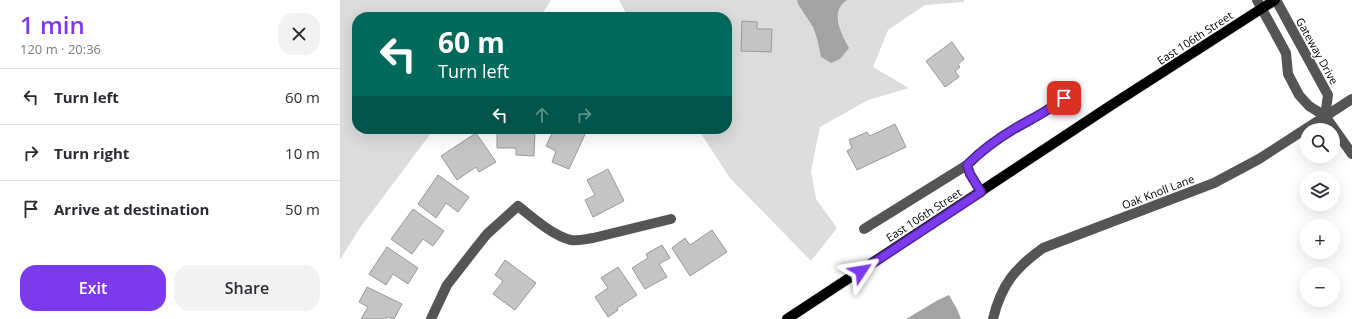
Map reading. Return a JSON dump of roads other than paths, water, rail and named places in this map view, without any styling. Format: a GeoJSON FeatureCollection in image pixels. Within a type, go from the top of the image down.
{"type":"FeatureCollection","features":[{"type":"Feature","properties":{"kind":"main road","name":"East 106th Street"},"geometry":{"type":"LineString","coordinates":[[787,319],[1113,104],[1259,4],[1276,0]]}},
{"type":"Feature","properties":{"kind":"street","name":"Gateway Drive"},"geometry":{"type":"LineString","coordinates":[[1276,0],[1328,95],[1325,116]]}},
{"type":"Feature","properties":{"kind":"street"},"geometry":{"type":"LineString","coordinates":[[1259,4],[1286,53],[1288,74],[1299,94],[1309,106],[1325,116],[1352,154]]}},
{"type":"Feature","properties":{"kind":"street"},"geometry":{"type":"LineString","coordinates":[[864,229],[967,165],[989,146],[1012,130],[1053,107],[1064,98]]}},
{"type":"Feature","properties":{"kind":"street","name":"Oak Knoll Lane"},"geometry":{"type":"LineString","coordinates":[[993,319],[1003,288],[1017,270],[1043,248],[1214,183],[1259,160],[1352,98]]}},
{"type":"Feature","properties":{"kind":"street"},"geometry":{"type":"LineString","coordinates":[[967,165],[970,174],[981,192]]}},
{"type":"Feature","properties":{"kind":"street"},"geometry":{"type":"LineString","coordinates":[[431,319],[447,285],[482,239],[518,206],[564,238],[581,241],[671,219]]}}]}
